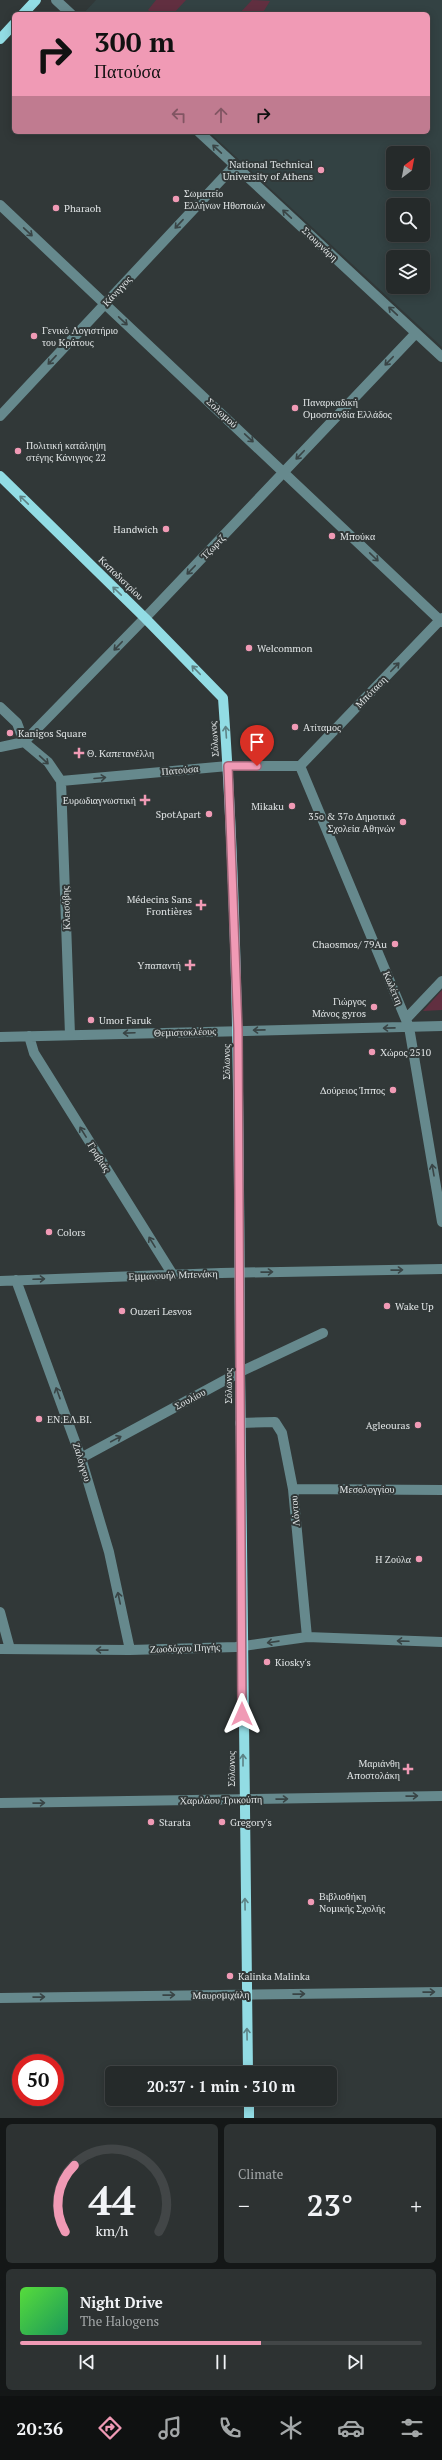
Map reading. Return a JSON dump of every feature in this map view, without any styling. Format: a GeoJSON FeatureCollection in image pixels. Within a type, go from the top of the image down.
{"type":"FeatureCollection","features":[{"type":"Feature","properties":{"kind":"main road"},"geometry":{"type":"LineString","coordinates":[[25,12],[36,0]]}},
{"type":"Feature","properties":{"kind":"main road"},"geometry":{"type":"LineString","coordinates":[[0,39],[12,26]]}},
{"type":"Feature","properties":{"kind":"main road","name":"Καποδιστρίου"},"geometry":{"type":"LineString","coordinates":[[0,476],[145,618],[223,698]]}},
{"type":"Feature","properties":{"kind":"main road","name":"Σόλωνος"},"geometry":{"type":"LineString","coordinates":[[223,698],[228,766],[238,1030],[243,1800],[248,2066]]}},
{"type":"Feature","properties":{"kind":"main road"},"geometry":{"type":"LineString","coordinates":[[249,2106],[249,2118]]}},
{"type":"Feature","properties":{"kind":"street"},"geometry":{"type":"LineString","coordinates":[[56,0],[69,12]]}},
{"type":"Feature","properties":{"kind":"street","name":"Στουρνάρη"},"geometry":{"type":"LineString","coordinates":[[201,134],[442,357]]}},
{"type":"Feature","properties":{"kind":"street","name":"Κάνιγγος"},"geometry":{"type":"LineString","coordinates":[[0,416],[235,165]]}},
{"type":"Feature","properties":{"kind":"street","name":"Σολωμού"},"geometry":{"type":"LineString","coordinates":[[0,205],[441,620]]}},
{"type":"Feature","properties":{"kind":"street","name":"Τζωρτζ"},"geometry":{"type":"LineString","coordinates":[[24,742],[145,618],[416,333]]}},
{"type":"Feature","properties":{"kind":"street","name":"Μπόταση"},"geometry":{"type":"LineString","coordinates":[[300,766],[441,620]]}},
{"type":"Feature","properties":{"kind":"street"},"geometry":{"type":"LineString","coordinates":[[0,707],[17,723],[24,742],[48,762],[61,781]]}},
{"type":"Feature","properties":{"kind":"street"},"geometry":{"type":"LineString","coordinates":[[0,747],[24,742]]}},
{"type":"Feature","properties":{"kind":"street","name":"Πατούσα"},"geometry":{"type":"LineString","coordinates":[[61,781],[228,766],[300,766]]}},
{"type":"Feature","properties":{"kind":"street","name":"Κωλέττη"},"geometry":{"type":"LineString","coordinates":[[300,766],[408,1023],[442,1222]]}},
{"type":"Feature","properties":{"kind":"street","name":"Κλεισόβης"},"geometry":{"type":"LineString","coordinates":[[61,781],[70,1035]]}},
{"type":"Feature","properties":{"kind":"street"},"geometry":{"type":"LineString","coordinates":[[408,1023],[442,981]]}},
{"type":"Feature","properties":{"kind":"street","name":"Θεμιστοκλέους"},"geometry":{"type":"LineString","coordinates":[[0,1037],[408,1023],[442,1026]]}},
{"type":"Feature","properties":{"kind":"street","name":"Γραβιάς"},"geometry":{"type":"LineString","coordinates":[[30,1036],[34,1053],[173,1275]]}},
{"type":"Feature","properties":{"kind":"street","name":"Εμμανουήλ Μπενάκη"},"geometry":{"type":"LineString","coordinates":[[0,1281],[239,1272],[442,1269]]}},
{"type":"Feature","properties":{"kind":"street","name":"Ζαλόγγου"},"geometry":{"type":"LineString","coordinates":[[16,1280],[81,1458],[110,1552],[130,1650]]}},
{"type":"Feature","properties":{"kind":"street","name":"Σουλίου"},"geometry":{"type":"LineString","coordinates":[[81,1458],[240,1372],[323,1333]]}},
{"type":"Feature","properties":{"kind":"street","name":"Λόντου"},"geometry":{"type":"LineString","coordinates":[[240,1423],[275,1422],[282,1433],[293,1488],[307,1637]]}},
{"type":"Feature","properties":{"kind":"street","name":"Μεσολογγίου"},"geometry":{"type":"LineString","coordinates":[[293,1488],[442,1490]]}},
{"type":"Feature","properties":{"kind":"street"},"geometry":{"type":"LineString","coordinates":[[0,1612],[5,1649]]}},
{"type":"Feature","properties":{"kind":"street","name":"Ζωοδόχου Πηγής"},"geometry":{"type":"LineString","coordinates":[[5,1649],[130,1650],[242,1646],[307,1637],[442,1642]]}},
{"type":"Feature","properties":{"kind":"street","name":"Χαριλάου Τρικούπη"},"geometry":{"type":"LineString","coordinates":[[0,1803],[442,1796]]}},
{"type":"Feature","properties":{"kind":"street","name":"Μαυρομιχάλη"},"geometry":{"type":"LineString","coordinates":[[0,1998],[442,1992]]}},
{"type":"Feature","properties":{"kind":"shaded area","name":"National Technical University of Athens"},"geometry":{"type":"Polygon","coordinates":[[[96,0],[442,0],[442,347],[211,134],[430,134],[430,12],[85,12],[96,0]]]}},
{"type":"Feature","properties":{"kind":"shaded area"},"geometry":{"type":"Polygon","coordinates":[[[156,0],[186,0],[175,12],[150,12],[148,10],[156,0]]]}},
{"type":"Feature","properties":{"kind":"shaded area"},"geometry":{"type":"Polygon","coordinates":[[[252,0],[270,1],[263,12],[241,12],[252,0]]]}},
{"type":"Feature","properties":{"kind":"shaded area"},"geometry":{"type":"Polygon","coordinates":[[[442,990],[442,1010],[423,1011],[442,990]]]}},
{"type":"Feature","properties":{"kind":"place","name":"National Technical University of Athens"},"geometry":{"type":"Point","coordinates":[321,170]}},
{"type":"Feature","properties":{"kind":"place","name":"Σωματείο Ελλήνων Ηθοποιών"},"geometry":{"type":"Point","coordinates":[176,199]}},
{"type":"Feature","properties":{"kind":"place","name":"Pharaoh"},"geometry":{"type":"Point","coordinates":[56,208]}},
{"type":"Feature","properties":{"kind":"place","name":"Γενικό Λογιστήριο του Κράτους"},"geometry":{"type":"Point","coordinates":[34,336]}},
{"type":"Feature","properties":{"kind":"place","name":"Παναρκαδική Ομοσπονδία Ελλάδος"},"geometry":{"type":"Point","coordinates":[295,408]}},
{"type":"Feature","properties":{"kind":"place","name":"Πολιτική κατάληψη στέγης Κάνιγγος 22"},"geometry":{"type":"Point","coordinates":[18,451]}},
{"type":"Feature","properties":{"kind":"place","name":"Handwich"},"geometry":{"type":"Point","coordinates":[166,529]}},
{"type":"Feature","properties":{"kind":"place","name":"Μπούκα"},"geometry":{"type":"Point","coordinates":[332,536]}},
{"type":"Feature","properties":{"kind":"place","name":"Welcommon"},"geometry":{"type":"Point","coordinates":[249,648]}},
{"type":"Feature","properties":{"kind":"place","name":"Ατίταμος"},"geometry":{"type":"Point","coordinates":[295,727]}},
{"type":"Feature","properties":{"kind":"place","name":"Kanigos Square"},"geometry":{"type":"Point","coordinates":[10,733]}},
{"type":"Feature","properties":{"kind":"place","name":"Θ. Καπετανέλλη"},"geometry":{"type":"Point","coordinates":[79,753]}},
{"type":"Feature","properties":{"kind":"place","name":"Ευρωδιαγνωστική"},"geometry":{"type":"Point","coordinates":[145,800]}},
{"type":"Feature","properties":{"kind":"place","name":"Mikaku"},"geometry":{"type":"Point","coordinates":[292,806]}},
{"type":"Feature","properties":{"kind":"place","name":"SpotApart"},"geometry":{"type":"Point","coordinates":[209,814]}},
{"type":"Feature","properties":{"kind":"place","name":"35ο & 37ο Δημοτικά Σχολεία Αθηνών"},"geometry":{"type":"Point","coordinates":[403,822]}},
{"type":"Feature","properties":{"kind":"place","name":"Médecins Sans Frontières"},"geometry":{"type":"Point","coordinates":[201,905]}},
{"type":"Feature","properties":{"kind":"place","name":"Chaosmos/ 79Au"},"geometry":{"type":"Point","coordinates":[395,944]}},
{"type":"Feature","properties":{"kind":"place","name":"Υπαπαντή"},"geometry":{"type":"Point","coordinates":[190,965]}},
{"type":"Feature","properties":{"kind":"place","name":"Γιώργος Μάνος gyros"},"geometry":{"type":"Point","coordinates":[374,1007]}},
{"type":"Feature","properties":{"kind":"place","name":"Umor Faruk"},"geometry":{"type":"Point","coordinates":[91,1020]}},
{"type":"Feature","properties":{"kind":"place","name":"Χώρος 2510"},"geometry":{"type":"Point","coordinates":[372,1052]}},
{"type":"Feature","properties":{"kind":"place","name":"Δούρειος Ίππος"},"geometry":{"type":"Point","coordinates":[393,1090]}},
{"type":"Feature","properties":{"kind":"place","name":"Colors"},"geometry":{"type":"Point","coordinates":[49,1232]}},
{"type":"Feature","properties":{"kind":"place","name":"Wake Up"},"geometry":{"type":"Point","coordinates":[387,1306]}},
{"type":"Feature","properties":{"kind":"place","name":"Ouzeri Lesvos"},"geometry":{"type":"Point","coordinates":[122,1311]}},
{"type":"Feature","properties":{"kind":"place","name":"ΕΝ.ΕΛ.ΒΙ."},"geometry":{"type":"Point","coordinates":[39,1419]}},
{"type":"Feature","properties":{"kind":"place","name":"Agleouras"},"geometry":{"type":"Point","coordinates":[418,1425]}},
{"type":"Feature","properties":{"kind":"place","name":"Η Ζούλα"},"geometry":{"type":"Point","coordinates":[419,1559]}},
{"type":"Feature","properties":{"kind":"place","name":"Kiosky's"},"geometry":{"type":"Point","coordinates":[267,1662]}},
{"type":"Feature","properties":{"kind":"place","name":"Μαριάνθη Αποστολάκη"},"geometry":{"type":"Point","coordinates":[408,1769]}},
{"type":"Feature","properties":{"kind":"place","name":"Starata"},"geometry":{"type":"Point","coordinates":[151,1822]}},
{"type":"Feature","properties":{"kind":"place","name":"Gregory's"},"geometry":{"type":"Point","coordinates":[222,1822]}},
{"type":"Feature","properties":{"kind":"place","name":"Βιβλιοθήκη Νομικής Σχολής"},"geometry":{"type":"Point","coordinates":[311,1902]}},
{"type":"Feature","properties":{"kind":"place","name":"Kalinka Malinka"},"geometry":{"type":"Point","coordinates":[230,1976]}},
{"type":"Feature","properties":{"kind":"route"},"geometry":{"type":"LineString","coordinates":[[242,1714],[238,1030],[228,766],[257,766]]}}]}
